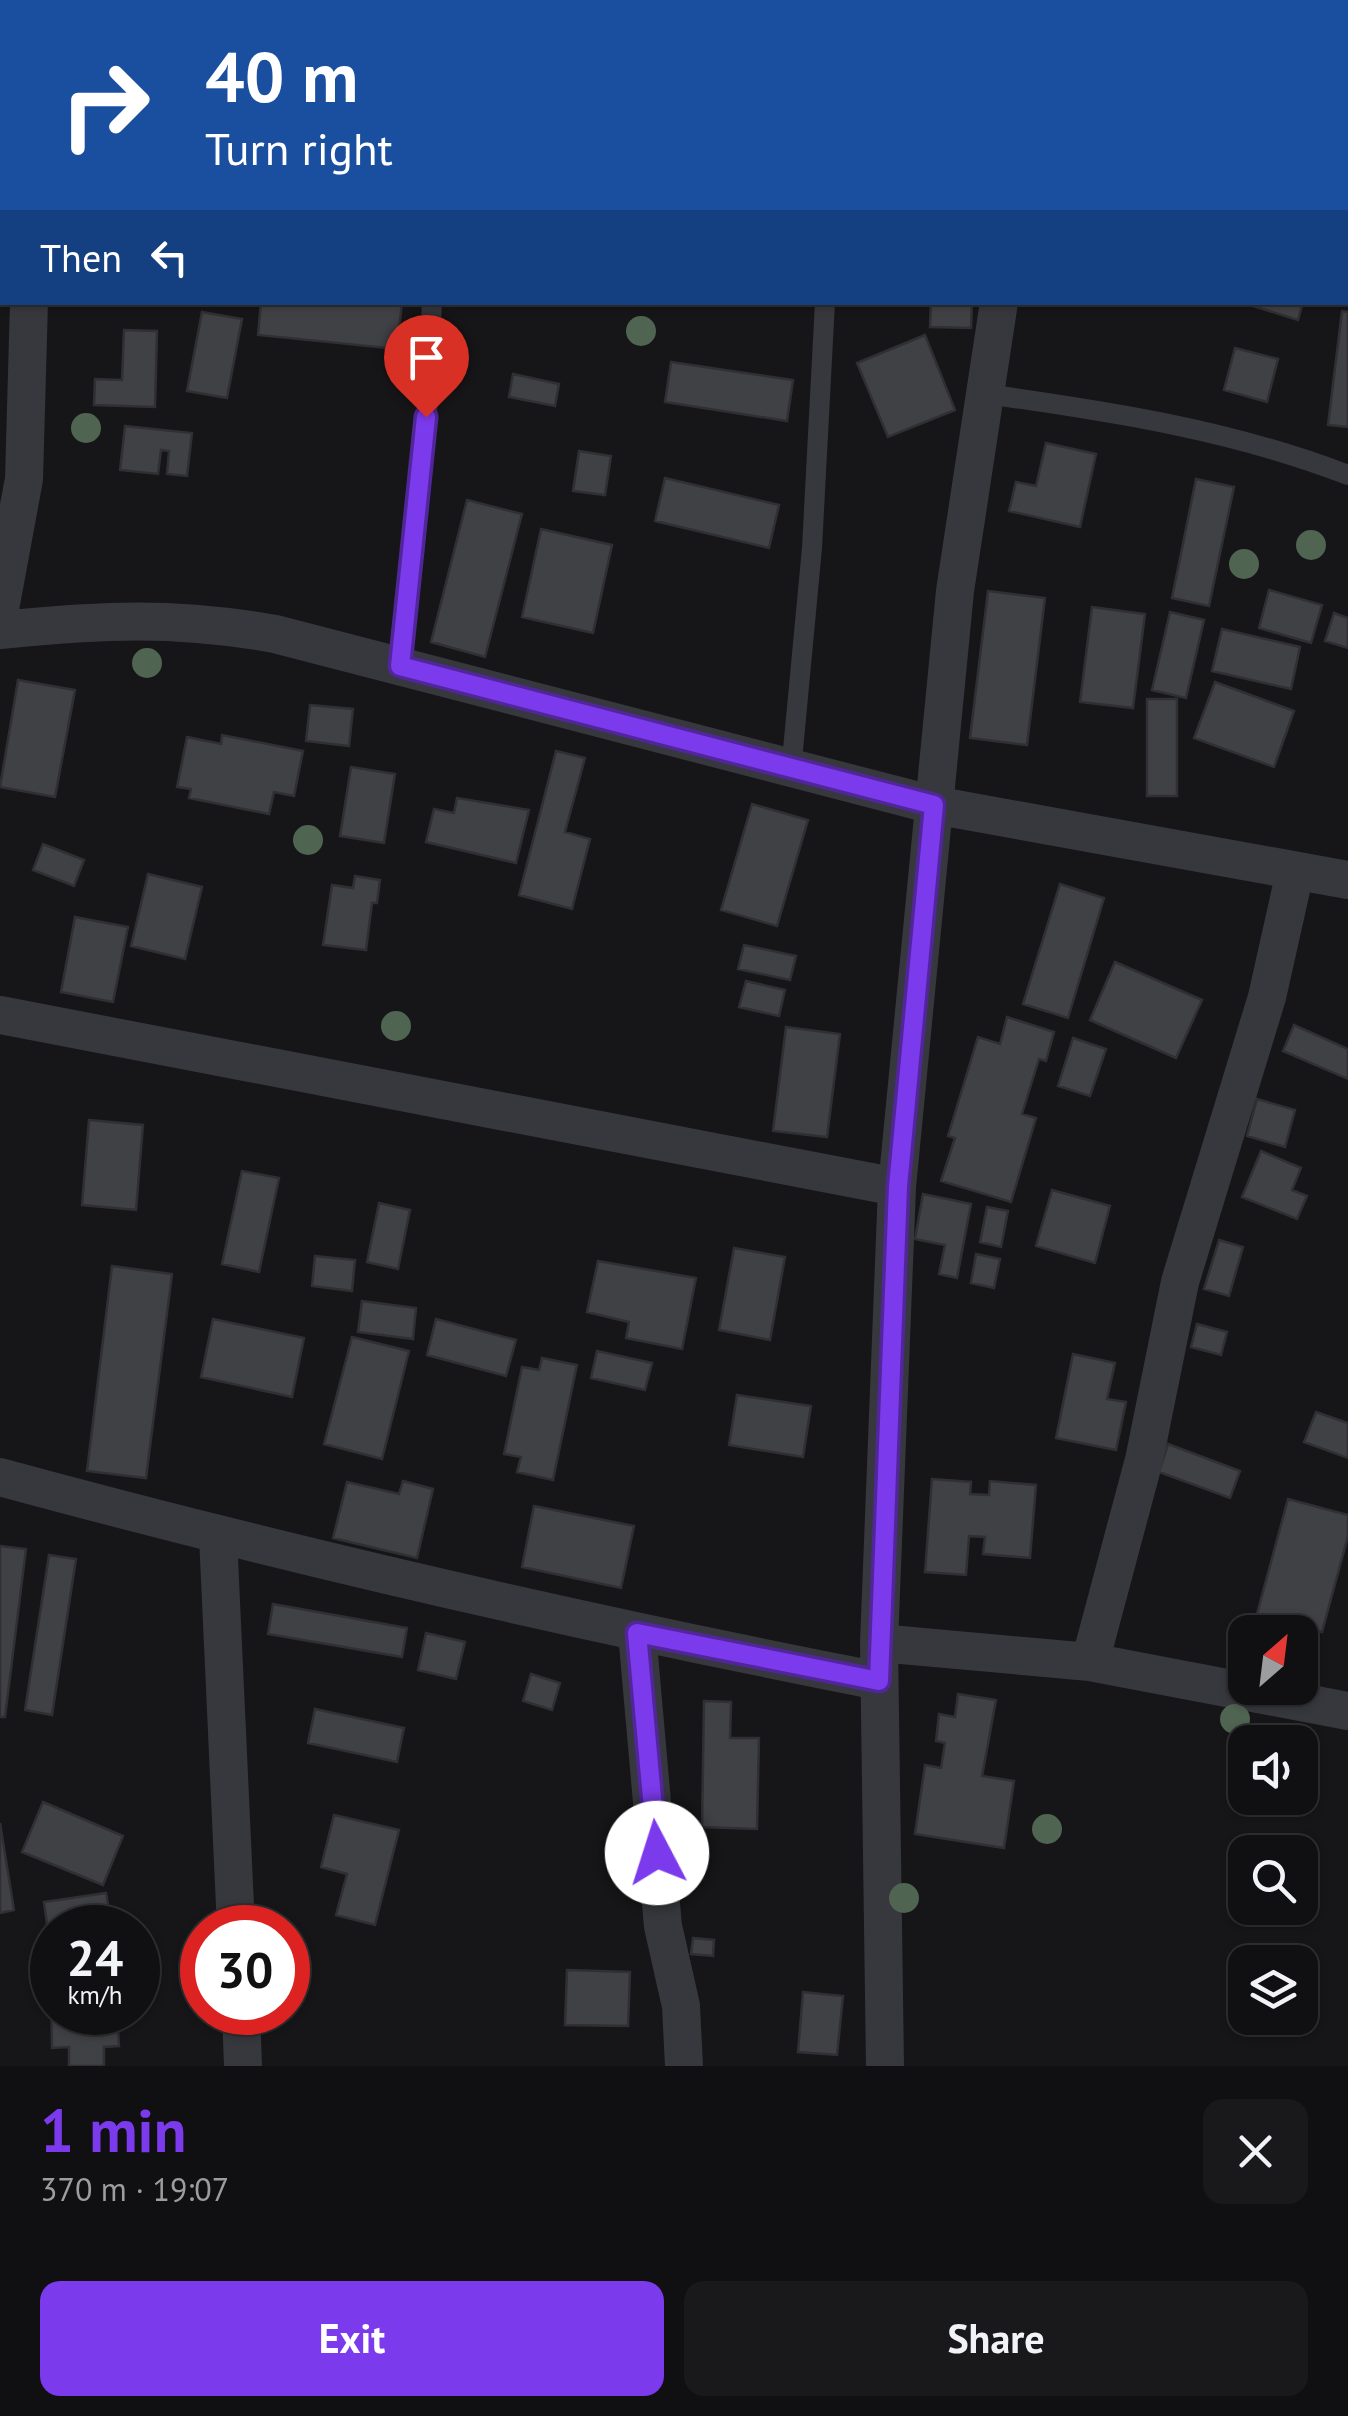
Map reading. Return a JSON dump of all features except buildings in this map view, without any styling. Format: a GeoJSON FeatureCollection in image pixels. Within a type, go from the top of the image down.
{"type":"FeatureCollection","features":[{"type":"Feature","properties":{"kind":"street"},"geometry":{"type":"LineString","coordinates":[[0,609],[24,480],[29,305]]}},
{"type":"Feature","properties":{"kind":"street"},"geometry":{"type":"LineString","coordinates":[[885,2066],[879,1643],[898,1187],[956,591],[999,305]]}},
{"type":"Feature","properties":{"kind":"street"},"geometry":{"type":"LineString","coordinates":[[0,630],[100,620],[198,620],[275,634],[791,771],[934,805],[1348,880]]}},
{"type":"Feature","properties":{"kind":"street"},"geometry":{"type":"LineString","coordinates":[[1090,1662],[1144,1460],[1180,1282],[1267,997],[1295,872]]}},
{"type":"Feature","properties":{"kind":"street"},"geometry":{"type":"LineString","coordinates":[[0,1015],[898,1187]]}},
{"type":"Feature","properties":{"kind":"street"},"geometry":{"type":"LineString","coordinates":[[0,1476],[218,1536],[637,1633],[879,1681]]}},
{"type":"Feature","properties":{"kind":"street"},"geometry":{"type":"LineString","coordinates":[[218,1536],[235,1905]]}},
{"type":"Feature","properties":{"kind":"street"},"geometry":{"type":"LineString","coordinates":[[637,1633],[664,1926],[681,2006],[684,2066]]}},
{"type":"Feature","properties":{"kind":"street"},"geometry":{"type":"LineString","coordinates":[[879,1643],[1090,1662],[1348,1710]]}},
{"type":"Feature","properties":{"kind":"street"},"geometry":{"type":"LineString","coordinates":[[242,2035],[244,2066]]}},
{"type":"Feature","properties":{"kind":"lane"},"geometry":{"type":"LineString","coordinates":[[400,666],[426,417],[432,305]]}},
{"type":"Feature","properties":{"kind":"lane"},"geometry":{"type":"LineString","coordinates":[[791,771],[812,548],[824,305]]}},
{"type":"Feature","properties":{"kind":"lane"},"geometry":{"type":"LineString","coordinates":[[986,394],[1128,414],[1306,459],[1348,475]]}},
{"type":"Feature","properties":{"kind":"route"},"geometry":{"type":"LineString","coordinates":[[426,417],[400,666],[791,771],[934,805],[898,1187],[879,1681],[637,1633],[657,1853]]}}]}
